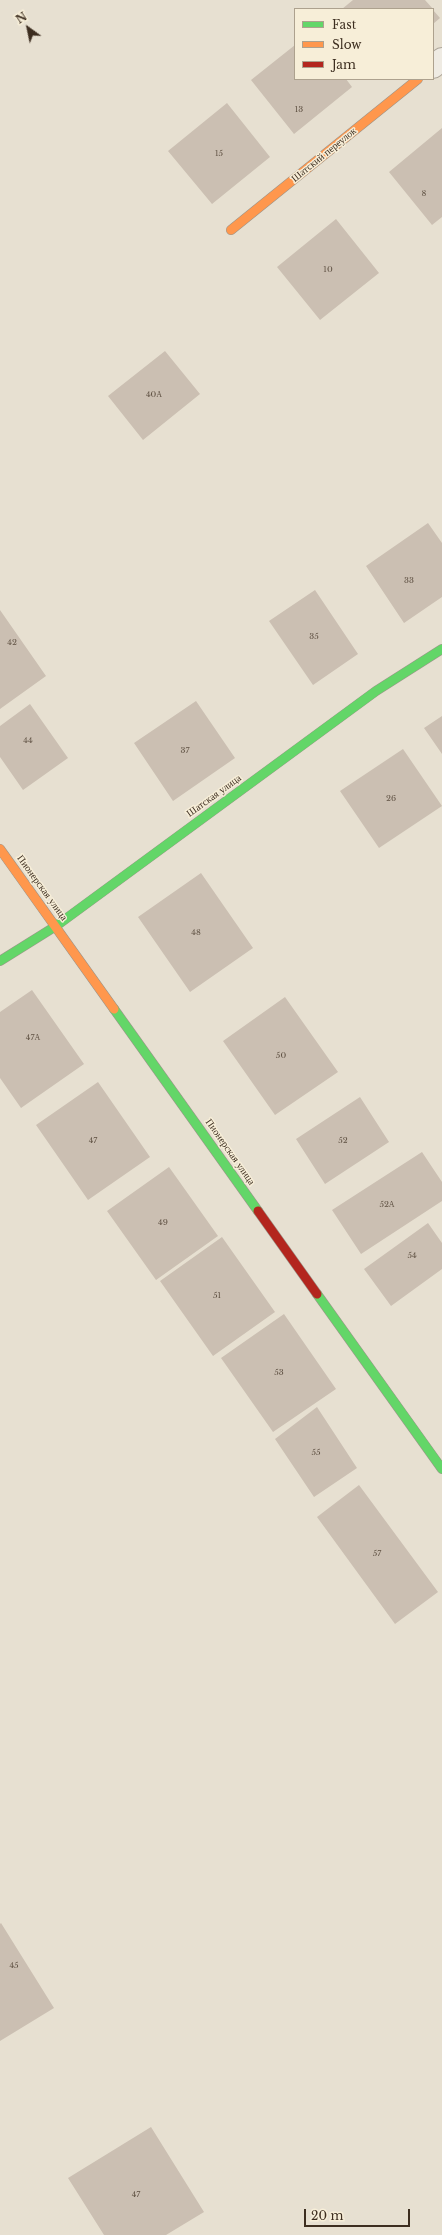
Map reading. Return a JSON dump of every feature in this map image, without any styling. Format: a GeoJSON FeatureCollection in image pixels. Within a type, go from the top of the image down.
{"type":"FeatureCollection","features":[{"type":"Feature","properties":{"kind":"street"},"geometry":{"type":"LineString","coordinates":[[434,65],[442,59]]}},
{"type":"Feature","properties":{"kind":"street","name":"Шатский переулок"},"geometry":{"type":"LineString","coordinates":[[231,230],[417,80]]}},
{"type":"Feature","properties":{"kind":"street","name":"Шатская улица"},"geometry":{"type":"LineString","coordinates":[[0,961],[56,926],[376,692],[442,650]]}},
{"type":"Feature","properties":{"kind":"street","name":"Пионерская улица"},"geometry":{"type":"LineString","coordinates":[[0,849],[442,1469]]}},
{"type":"Feature","properties":{"kind":"building"},"geometry":{"type":"Polygon","coordinates":[[[353,0],[425,0],[432,8],[343,8],[353,0]]]}},
{"type":"Feature","properties":{"kind":"building"},"geometry":{"type":"Polygon","coordinates":[[[434,11],[440,18],[434,23],[434,11]]]}},
{"type":"Feature","properties":{"kind":"building"},"geometry":{"type":"Polygon","coordinates":[[[294,46],[294,80],[347,80],[352,87],[294,134],[251,80],[294,46]]]}},
{"type":"Feature","properties":{"kind":"building"},"geometry":{"type":"Polygon","coordinates":[[[227,103],[270,157],[212,204],[168,151],[227,103]]]}},
{"type":"Feature","properties":{"kind":"building"},"geometry":{"type":"Polygon","coordinates":[[[442,128],[442,217],[432,225],[389,172],[442,128]]]}},
{"type":"Feature","properties":{"kind":"building"},"geometry":{"type":"Polygon","coordinates":[[[336,219],[379,273],[320,320],[277,267],[336,219]]]}},
{"type":"Feature","properties":{"kind":"building"},"geometry":{"type":"Polygon","coordinates":[[[165,351],[200,394],[143,440],[108,396],[165,351]]]}},
{"type":"Feature","properties":{"kind":"building"},"geometry":{"type":"Polygon","coordinates":[[[428,523],[442,543],[442,597],[404,623],[366,566],[428,523]]]}},
{"type":"Feature","properties":{"kind":"building"},"geometry":{"type":"Polygon","coordinates":[[[315,590],[358,654],[313,685],[269,621],[315,590]]]}},
{"type":"Feature","properties":{"kind":"building"},"geometry":{"type":"Polygon","coordinates":[[[0,610],[46,676],[0,709],[0,610]]]}},
{"type":"Feature","properties":{"kind":"building"},"geometry":{"type":"Polygon","coordinates":[[[196,701],[235,758],[173,801],[134,743],[196,701]]]}},
{"type":"Feature","properties":{"kind":"building"},"geometry":{"type":"Polygon","coordinates":[[[30,704],[68,758],[23,790],[0,757],[0,726],[30,704]]]}},
{"type":"Feature","properties":{"kind":"building"},"geometry":{"type":"Polygon","coordinates":[[[442,716],[442,754],[424,728],[442,716]]]}},
{"type":"Feature","properties":{"kind":"building"},"geometry":{"type":"Polygon","coordinates":[[[403,749],[442,806],[379,848],[340,791],[403,749]]]}},
{"type":"Feature","properties":{"kind":"building"},"geometry":{"type":"Polygon","coordinates":[[[201,873],[253,948],[190,992],[138,917],[201,873]]]}},
{"type":"Feature","properties":{"kind":"building"},"geometry":{"type":"Polygon","coordinates":[[[32,990],[84,1064],[21,1108],[0,1078],[0,1012],[32,990]]]}},
{"type":"Feature","properties":{"kind":"building"},"geometry":{"type":"Polygon","coordinates":[[[285,997],[338,1072],[275,1115],[223,1041],[285,997]]]}},
{"type":"Feature","properties":{"kind":"building"},"geometry":{"type":"Polygon","coordinates":[[[98,1082],[150,1157],[88,1200],[36,1125],[98,1082]]]}},
{"type":"Feature","properties":{"kind":"building"},"geometry":{"type":"Polygon","coordinates":[[[360,1097],[389,1142],[325,1184],[296,1139],[360,1097]]]}},
{"type":"Feature","properties":{"kind":"building"},"geometry":{"type":"Polygon","coordinates":[[[422,1152],[442,1182],[442,1201],[361,1254],[332,1210],[422,1152]]]}},
{"type":"Feature","properties":{"kind":"building"},"geometry":{"type":"Polygon","coordinates":[[[169,1167],[218,1236],[156,1280],[107,1211],[169,1167]]]}},
{"type":"Feature","properties":{"kind":"building"},"geometry":{"type":"Polygon","coordinates":[[[428,1223],[442,1243],[442,1269],[391,1306],[364,1269],[428,1223]]]}},
{"type":"Feature","properties":{"kind":"building"},"geometry":{"type":"Polygon","coordinates":[[[222,1237],[275,1312],[213,1356],[160,1281],[222,1237]]]}},
{"type":"Feature","properties":{"kind":"building"},"geometry":{"type":"Polygon","coordinates":[[[284,1314],[336,1389],[273,1432],[221,1358],[284,1314]]]}},
{"type":"Feature","properties":{"kind":"building"},"geometry":{"type":"Polygon","coordinates":[[[317,1407],[357,1468],[314,1497],[275,1439],[317,1407]]]}},
{"type":"Feature","properties":{"kind":"building"},"geometry":{"type":"Polygon","coordinates":[[[359,1485],[438,1592],[395,1624],[317,1517],[359,1485]]]}},
{"type":"Feature","properties":{"kind":"building"},"geometry":{"type":"Polygon","coordinates":[[[1,1923],[54,2008],[0,2041],[0,1924],[1,1923]]]}},
{"type":"Feature","properties":{"kind":"building"},"geometry":{"type":"Polygon","coordinates":[[[151,2127],[204,2212],[166,2235],[104,2235],[68,2178],[151,2127]]]}},
{"type":"Feature","properties":{"kind":"traffic: fast"},"geometry":{"type":"LineString","coordinates":[[0,961],[56,926],[376,691],[442,649]]}},
{"type":"Feature","properties":{"kind":"traffic: fast"},"geometry":{"type":"LineString","coordinates":[[114,1009],[258,1211]]}},
{"type":"Feature","properties":{"kind":"traffic: fast"},"geometry":{"type":"LineString","coordinates":[[317,1294],[442,1469]]}},
{"type":"Feature","properties":{"kind":"traffic: slow"},"geometry":{"type":"LineString","coordinates":[[231,230],[417,80]]}},
{"type":"Feature","properties":{"kind":"traffic: slow"},"geometry":{"type":"LineString","coordinates":[[0,849],[114,1009]]}},
{"type":"Feature","properties":{"kind":"traffic: jam"},"geometry":{"type":"LineString","coordinates":[[258,1211],[317,1294]]}}]}
